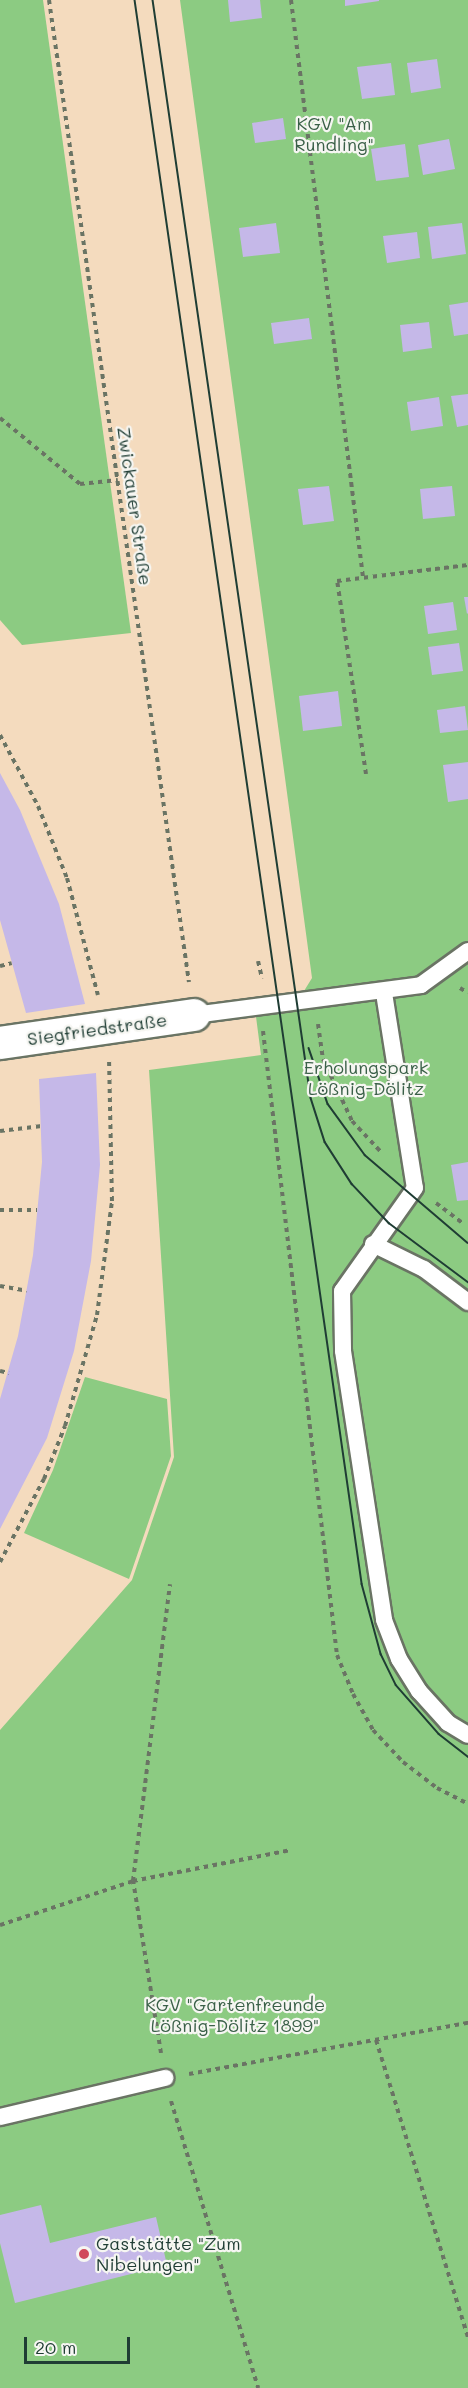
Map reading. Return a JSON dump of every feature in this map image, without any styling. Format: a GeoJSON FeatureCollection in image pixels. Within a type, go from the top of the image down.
{"type":"FeatureCollection","features":[{"type":"Feature","properties":{"kind":"street","name":"Siegfriedstraße"},"geometry":{"type":"LineString","coordinates":[[0,1043],[194,1016]]}},
{"type":"Feature","properties":{"kind":"lane"},"geometry":{"type":"LineString","coordinates":[[194,1016],[384,993],[421,986],[468,951]]}},
{"type":"Feature","properties":{"kind":"lane"},"geometry":{"type":"LineString","coordinates":[[384,993],[415,1188],[373,1244],[342,1291],[343,1351],[384,1620],[399,1659],[418,1691],[448,1723],[468,1736]]}},
{"type":"Feature","properties":{"kind":"lane"},"geometry":{"type":"LineString","coordinates":[[373,1244],[424,1269],[468,1302]]}},
{"type":"Feature","properties":{"kind":"lane"},"geometry":{"type":"LineString","coordinates":[[0,2117],[165,2078]]}},
{"type":"Feature","properties":{"kind":"path","name":"Zwickauer Straße"},"geometry":{"type":"LineString","coordinates":[[50,0],[194,1016]]}},
{"type":"Feature","properties":{"kind":"path"},"geometry":{"type":"LineString","coordinates":[[291,0],[363,577]]}},
{"type":"Feature","properties":{"kind":"path"},"geometry":{"type":"LineString","coordinates":[[0,418],[80,484],[118,480]]}},
{"type":"Feature","properties":{"kind":"path"},"geometry":{"type":"LineString","coordinates":[[366,774],[337,581],[468,565]]}},
{"type":"Feature","properties":{"kind":"path"},"geometry":{"type":"LineString","coordinates":[[0,735],[38,806],[67,878],[90,952],[105,1028],[113,1120],[112,1201],[97,1314],[65,1425],[44,1479],[0,1562]]}},
{"type":"Feature","properties":{"kind":"path"},"geometry":{"type":"LineString","coordinates":[[0,966],[12,963]]}},
{"type":"Feature","properties":{"kind":"path"},"geometry":{"type":"LineString","coordinates":[[314,1002],[323,1059],[352,1121],[415,1188],[464,1224]]}},
{"type":"Feature","properties":{"kind":"path"},"geometry":{"type":"LineString","coordinates":[[260,1009],[337,1655],[373,1730],[402,1762],[437,1788],[468,1804]]}},
{"type":"Feature","properties":{"kind":"path"},"geometry":{"type":"LineString","coordinates":[[0,1131],[42,1126]]}},
{"type":"Feature","properties":{"kind":"path"},"geometry":{"type":"LineString","coordinates":[[0,1210],[37,1210]]}},
{"type":"Feature","properties":{"kind":"path"},"geometry":{"type":"LineString","coordinates":[[0,1286],[27,1291]]}},
{"type":"Feature","properties":{"kind":"path"},"geometry":{"type":"LineString","coordinates":[[0,1371],[9,1373]]}},
{"type":"Feature","properties":{"kind":"path"},"geometry":{"type":"LineString","coordinates":[[170,1584],[133,1881],[165,2078],[258,2388]]}},
{"type":"Feature","properties":{"kind":"path"},"geometry":{"type":"LineString","coordinates":[[0,1925],[133,1881],[291,1850]]}},
{"type":"Feature","properties":{"kind":"path"},"geometry":{"type":"LineString","coordinates":[[165,2078],[468,2024]]}},
{"type":"Feature","properties":{"kind":"path"},"geometry":{"type":"LineString","coordinates":[[376,2040],[468,2338]]}},
{"type":"Feature","properties":{"kind":"green space"},"geometry":{"type":"Polygon","coordinates":[[[0,0],[43,0],[131,633],[22,645],[0,620],[0,0]]]}},
{"type":"Feature","properties":{"kind":"green space"},"geometry":{"type":"Polygon","coordinates":[[[180,0],[468,0],[468,2388],[0,2388],[0,1730],[132,1580],[174,1457],[149,1070],[261,1055],[255,1009],[296,1004],[312,978],[180,0]]]}},
{"type":"Feature","properties":{"kind":"green space"},"geometry":{"type":"Polygon","coordinates":[[[85,1377],[167,1399],[171,1456],[129,1579],[24,1533],[53,1470],[85,1377]]]}},
{"type":"Feature","properties":{"kind":"building"},"geometry":{"type":"Polygon","coordinates":[[[228,0],[260,0],[262,18],[230,22],[228,0]]]}},
{"type":"Feature","properties":{"kind":"building"},"geometry":{"type":"Polygon","coordinates":[[[345,0],[379,0],[379,1],[345,6],[345,0]]]}},
{"type":"Feature","properties":{"kind":"building"},"geometry":{"type":"Polygon","coordinates":[[[437,59],[441,88],[411,93],[407,63],[437,59]]]}},
{"type":"Feature","properties":{"kind":"building"},"geometry":{"type":"Polygon","coordinates":[[[391,63],[395,95],[362,99],[357,67],[391,63]]]}},
{"type":"Feature","properties":{"kind":"building"},"geometry":{"type":"Polygon","coordinates":[[[283,118],[286,139],[255,143],[252,123],[283,118]]]}},
{"type":"Feature","properties":{"kind":"building"},"geometry":{"type":"Polygon","coordinates":[[[449,139],[455,169],[423,175],[418,145],[449,139]]]}},
{"type":"Feature","properties":{"kind":"building"},"geometry":{"type":"Polygon","coordinates":[[[405,144],[409,177],[376,181],[371,149],[405,144]]]}},
{"type":"Feature","properties":{"kind":"building"},"geometry":{"type":"Polygon","coordinates":[[[276,223],[280,253],[243,257],[239,228],[276,223]]]}},
{"type":"Feature","properties":{"kind":"building"},"geometry":{"type":"Polygon","coordinates":[[[462,223],[466,254],[432,259],[428,227],[462,223]]]}},
{"type":"Feature","properties":{"kind":"building"},"geometry":{"type":"Polygon","coordinates":[[[417,232],[420,258],[387,263],[383,236],[417,232]]]}},
{"type":"Feature","properties":{"kind":"building"},"geometry":{"type":"Polygon","coordinates":[[[468,302],[468,334],[454,336],[449,305],[468,302]]]}},
{"type":"Feature","properties":{"kind":"building"},"geometry":{"type":"Polygon","coordinates":[[[309,318],[312,339],[274,344],[271,323],[309,318]]]}},
{"type":"Feature","properties":{"kind":"building"},"geometry":{"type":"Polygon","coordinates":[[[429,322],[432,348],[403,352],[400,325],[429,322]]]}},
{"type":"Feature","properties":{"kind":"building"},"geometry":{"type":"Polygon","coordinates":[[[468,394],[468,425],[457,427],[451,396],[468,394]]]}},
{"type":"Feature","properties":{"kind":"building"},"geometry":{"type":"Polygon","coordinates":[[[439,397],[443,426],[411,431],[407,402],[439,397]]]}},
{"type":"Feature","properties":{"kind":"building"},"geometry":{"type":"Polygon","coordinates":[[[329,486],[334,521],[303,525],[298,489],[329,486]]]}},
{"type":"Feature","properties":{"kind":"building"},"geometry":{"type":"Polygon","coordinates":[[[452,486],[455,516],[423,519],[420,489],[452,486]]]}},
{"type":"Feature","properties":{"kind":"building"},"geometry":{"type":"Polygon","coordinates":[[[464,597],[468,597],[467,614],[464,597]]]}},
{"type":"Feature","properties":{"kind":"building"},"geometry":{"type":"Polygon","coordinates":[[[453,602],[457,630],[428,634],[424,606],[453,602]]]}},
{"type":"Feature","properties":{"kind":"building"},"geometry":{"type":"Polygon","coordinates":[[[459,643],[463,671],[432,675],[428,647],[459,643]]]}},
{"type":"Feature","properties":{"kind":"building"},"geometry":{"type":"Polygon","coordinates":[[[338,691],[342,726],[303,731],[299,696],[338,691]]]}},
{"type":"Feature","properties":{"kind":"building"},"geometry":{"type":"Polygon","coordinates":[[[465,706],[468,730],[440,733],[437,710],[465,706]]]}},
{"type":"Feature","properties":{"kind":"building"},"geometry":{"type":"Polygon","coordinates":[[[468,762],[468,799],[448,802],[443,765],[468,762]]]}},
{"type":"Feature","properties":{"kind":"building"},"geometry":{"type":"Polygon","coordinates":[[[0,773],[20,810],[59,904],[85,1004],[26,1013],[0,920],[0,773]]]}},
{"type":"Feature","properties":{"kind":"building"},"geometry":{"type":"Polygon","coordinates":[[[96,1073],[100,1165],[91,1261],[74,1351],[47,1438],[0,1529],[0,1399],[18,1336],[33,1255],[42,1162],[39,1079],[96,1073]]]}},
{"type":"Feature","properties":{"kind":"building"},"geometry":{"type":"Polygon","coordinates":[[[468,1162],[468,1200],[457,1201],[451,1165],[468,1162]]]}},
{"type":"Feature","properties":{"kind":"building","name":"Gaststätte \"Zum Nibelungen\""},"geometry":{"type":"Polygon","coordinates":[[[41,2205],[50,2243],[156,2217],[167,2265],[15,2303],[0,2243],[0,2215],[41,2205]]]}},
{"type":"Feature","properties":{"kind":"tram line"},"geometry":{"type":"LineString","coordinates":[[135,0],[362,1584],[381,1654],[396,1685],[439,1734],[468,1757]]}},
{"type":"Feature","properties":{"kind":"tram line"},"geometry":{"type":"LineString","coordinates":[[153,0],[311,1098],[325,1142],[352,1184],[389,1223],[468,1282]]}},
{"type":"Feature","properties":{"kind":"tram line"},"geometry":{"type":"LineString","coordinates":[[309,1048],[328,1104],[365,1155],[468,1243]]}},
{"type":"Feature","properties":{"kind":"place","name":"Gaststätte \"Zum Nibelungen\""},"geometry":{"type":"Point","coordinates":[84,2254]}},
{"type":"Feature","properties":{"kind":"park label","name":"KGV \"Am Rundling\""},"geometry":{"type":"Point","coordinates":[334,134]}},
{"type":"Feature","properties":{"kind":"park label","name":"Erholungspark Lößnig-Dölitz"},"geometry":{"type":"Point","coordinates":[366,1078]}},
{"type":"Feature","properties":{"kind":"park label","name":"KGV \"Gartenfreunde Lößnig-Dölitz 1899\""},"geometry":{"type":"Point","coordinates":[235,2015]}}]}
